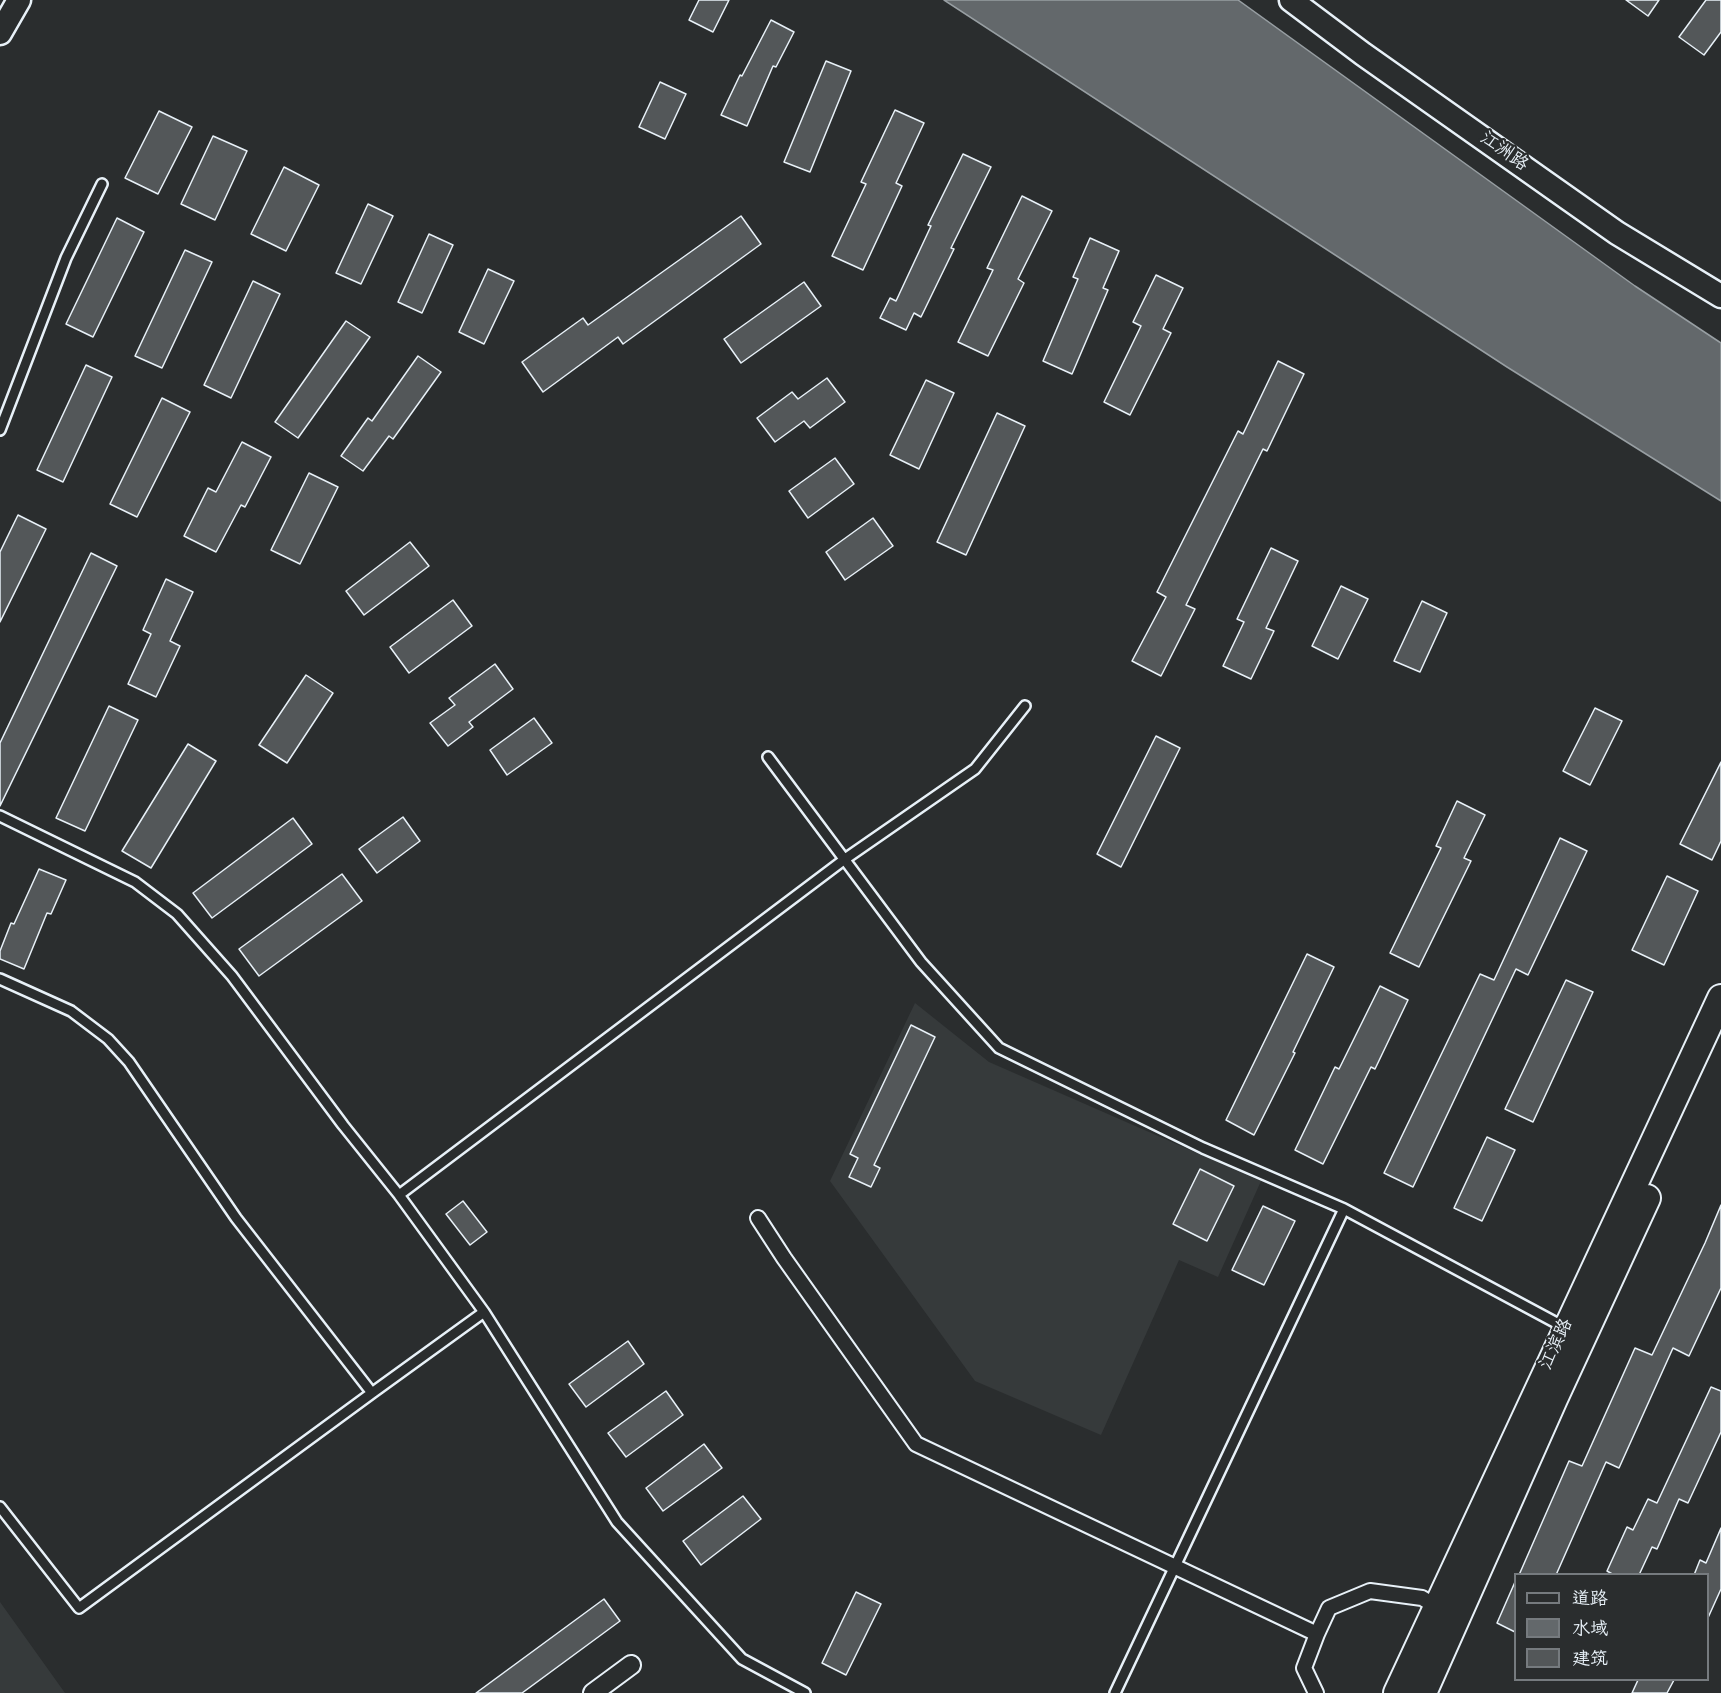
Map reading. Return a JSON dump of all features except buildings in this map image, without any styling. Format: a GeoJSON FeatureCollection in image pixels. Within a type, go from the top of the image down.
{"type":"FeatureCollection","features":[{"type":"Feature","properties":{"kind":"main road","name":"江滨路"},"geometry":{"type":"LineString","coordinates":[[1424,1693],[1717,1030],[1721,998]]}},
{"type":"Feature","properties":{"kind":"main road","name":"江滨路"},"geometry":{"type":"LineString","coordinates":[[1397,1693],[1566,1328],[1717,1030]]}},
{"type":"Feature","properties":{"kind":"street"},"geometry":{"type":"LineString","coordinates":[[0,33],[18,0]]}},
{"type":"Feature","properties":{"kind":"street","name":"江洲路"},"geometry":{"type":"LineString","coordinates":[[1291,0],[1363,54],[1617,233],[1721,296]]}},
{"type":"Feature","properties":{"kind":"street"},"geometry":{"type":"LineString","coordinates":[[758,1218],[916,1444],[1317,1634]]}},
{"type":"Feature","properties":{"kind":"street"},"geometry":{"type":"LineString","coordinates":[[1316,1693],[1304,1668],[1329,1608],[1370,1591],[1422,1598],[1437,1607]]}},
{"type":"Feature","properties":{"kind":"street"},"geometry":{"type":"LineString","coordinates":[[593,1693],[631,1665]]}},
{"type":"Feature","properties":{"kind":"lane"},"geometry":{"type":"LineString","coordinates":[[0,430],[66,258],[102,184]]}},
{"type":"Feature","properties":{"kind":"lane"},"geometry":{"type":"LineString","coordinates":[[399,1195],[845,859],[975,769],[1025,706]]}},
{"type":"Feature","properties":{"kind":"lane"},"geometry":{"type":"LineString","coordinates":[[768,757],[921,962],[999,1048],[1203,1148],[1344,1209],[1566,1328]]}},
{"type":"Feature","properties":{"kind":"lane"},"geometry":{"type":"LineString","coordinates":[[1,820],[135,882],[177,914],[232,976],[343,1125],[399,1195],[484,1312],[617,1522],[742,1659],[805,1693]]}},
{"type":"Feature","properties":{"kind":"lane"},"geometry":{"type":"LineString","coordinates":[[0,979],[71,1011],[108,1040],[129,1062],[236,1218],[372,1393]]}},
{"type":"Feature","properties":{"kind":"lane"},"geometry":{"type":"LineString","coordinates":[[1115,1693],[1344,1209]]}},
{"type":"Feature","properties":{"kind":"lane"},"geometry":{"type":"LineString","coordinates":[[0,1507],[79,1608],[484,1312]]}},
{"type":"Feature","properties":{"kind":"shaded area"},"geometry":{"type":"Polygon","coordinates":[[[915,1003],[989,1062],[1261,1181],[1218,1277],[1179,1260],[1101,1435],[975,1381],[830,1181],[915,1003]]]}},
{"type":"Feature","properties":{"kind":"shaded area"},"geometry":{"type":"Polygon","coordinates":[[[0,1602],[65,1693],[0,1693],[0,1602]]]}},
{"type":"Feature","properties":{"kind":"water"},"geometry":{"type":"Polygon","coordinates":[[[944,0],[1238,0],[1635,286],[1721,343],[1721,501],[1507,367],[944,0]]]}}]}
